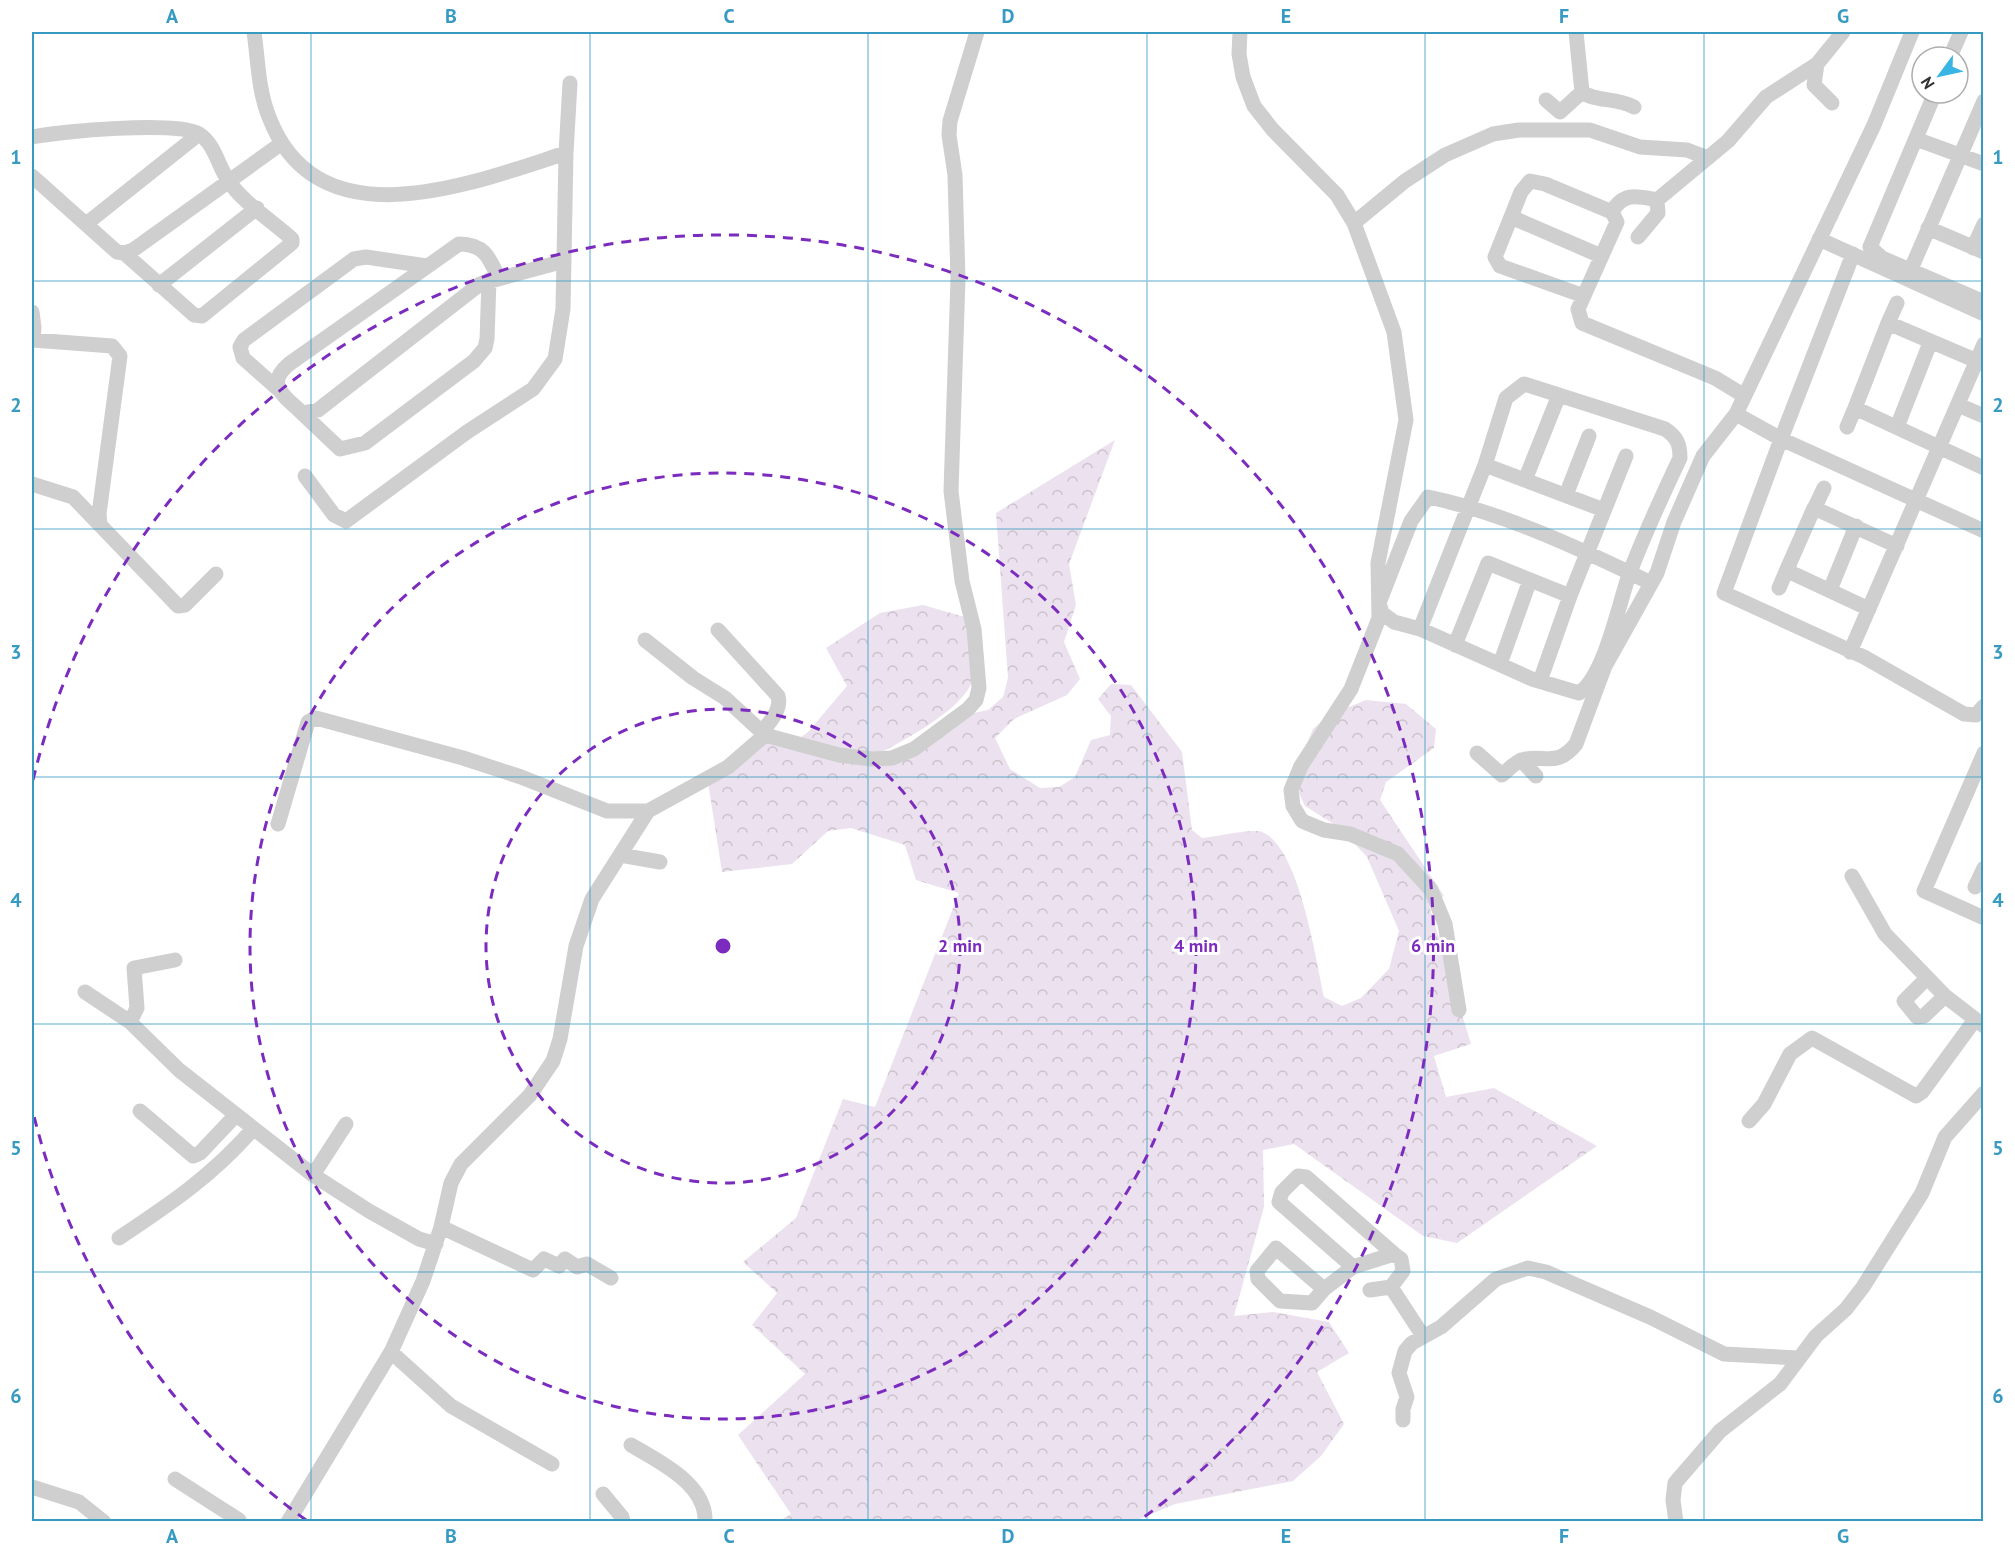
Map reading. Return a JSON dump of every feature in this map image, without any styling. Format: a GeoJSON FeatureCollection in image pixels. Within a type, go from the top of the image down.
{"type":"FeatureCollection","features":[{"type":"Feature","properties":{"kind":"street"},"geometry":{"type":"LineString","coordinates":[[254,32],[268,116],[282,143],[297,162],[324,180],[350,191],[378,197],[463,186],[566,153]]}},
{"type":"Feature","properties":{"kind":"street"},"geometry":{"type":"LineString","coordinates":[[645,640],[693,678],[725,698],[764,734],[839,755],[872,759],[892,758],[915,749],[968,709],[976,700],[979,688],[974,629],[962,582],[951,491],[958,279],[955,175],[949,135],[950,121],[977,32]]}},
{"type":"Feature","properties":{"kind":"street"},"geometry":{"type":"LineString","coordinates":[[1240,32],[1239,54],[1243,77],[1254,106],[1272,129],[1337,195],[1354,223],[1394,332],[1406,420],[1378,563],[1379,618],[1351,689],[1301,766],[1291,790],[1293,806],[1302,821],[1324,830],[1350,834],[1398,854],[1431,890],[1445,924],[1459,1010]]}},
{"type":"Feature","properties":{"kind":"street"},"geometry":{"type":"LineString","coordinates":[[1576,32],[1582,92]]}},
{"type":"Feature","properties":{"kind":"street"},"geometry":{"type":"LineString","coordinates":[[1612,212],[1621,200],[1632,196],[1658,200],[1728,141],[1766,97],[1817,64],[1834,46],[1843,32]]}},
{"type":"Feature","properties":{"kind":"street"},"geometry":{"type":"LineString","coordinates":[[1477,753],[1501,775],[1521,760],[1544,761],[1560,757],[1567,754],[1576,744],[1608,659],[1639,609],[1703,456],[1736,414],[1743,395],[1874,125],[1912,32]]}},
{"type":"Feature","properties":{"kind":"street"},"geometry":{"type":"LineString","coordinates":[[1817,64],[1814,85],[1832,103]]}},
{"type":"Feature","properties":{"kind":"street"},"geometry":{"type":"LineString","coordinates":[[305,476],[334,515],[346,521],[467,432],[533,389],[555,360],[563,309],[566,153],[570,84]]}},
{"type":"Feature","properties":{"kind":"street"},"geometry":{"type":"LineString","coordinates":[[1546,100],[1560,112],[1582,92]]}},
{"type":"Feature","properties":{"kind":"street"},"geometry":{"type":"LineString","coordinates":[[1582,92],[1594,99],[1609,98],[1634,107]]}},
{"type":"Feature","properties":{"kind":"street"},"geometry":{"type":"LineString","coordinates":[[1930,105],[1870,247],[1878,257],[1911,269],[1983,302]]}},
{"type":"Feature","properties":{"kind":"street"},"geometry":{"type":"LineString","coordinates":[[1911,269],[1959,155],[1982,110]]}},
{"type":"Feature","properties":{"kind":"street"},"geometry":{"type":"LineString","coordinates":[[32,137],[156,127],[181,128],[199,135],[208,143],[228,181],[292,239],[292,243],[202,316],[194,315],[124,253]]}},
{"type":"Feature","properties":{"kind":"street"},"geometry":{"type":"LineString","coordinates":[[1354,223],[1405,181],[1445,155],[1493,134],[1519,130],[1590,130],[1640,147],[1687,150],[1708,158]]}},
{"type":"Feature","properties":{"kind":"street"},"geometry":{"type":"LineString","coordinates":[[86,224],[199,135]]}},
{"type":"Feature","properties":{"kind":"street"},"geometry":{"type":"LineString","coordinates":[[1916,139],[1983,164]]}},
{"type":"Feature","properties":{"kind":"street"},"geometry":{"type":"LineString","coordinates":[[32,176],[117,252],[124,253],[133,250],[282,143]]}},
{"type":"Feature","properties":{"kind":"street"},"geometry":{"type":"LineString","coordinates":[[1584,296],[1500,266],[1496,257],[1521,192],[1530,181],[1545,184],[1612,212],[1617,222],[1601,256],[1584,296],[1578,309],[1582,323],[1715,378],[1743,395]]}},
{"type":"Feature","properties":{"kind":"street"},"geometry":{"type":"LineString","coordinates":[[1638,237],[1658,213],[1658,200]]}},
{"type":"Feature","properties":{"kind":"street"},"geometry":{"type":"LineString","coordinates":[[159,285],[257,208]]}},
{"type":"Feature","properties":{"kind":"street"},"geometry":{"type":"LineString","coordinates":[[1511,217],[1601,256]]}},
{"type":"Feature","properties":{"kind":"street"},"geometry":{"type":"LineString","coordinates":[[1928,228],[1978,250],[1983,224]]}},
{"type":"Feature","properties":{"kind":"street"},"geometry":{"type":"LineString","coordinates":[[1819,239],[1983,314]]}},
{"type":"Feature","properties":{"kind":"street"},"geometry":{"type":"LineString","coordinates":[[278,389],[276,381],[279,373],[289,364],[428,266],[459,244],[473,244],[484,251],[494,279],[485,348],[474,361],[365,443],[340,449],[243,358],[240,351],[244,340],[354,259],[366,257],[428,266]]}},
{"type":"Feature","properties":{"kind":"street"},"geometry":{"type":"LineString","coordinates":[[1853,254],[1724,593],[1886,669],[1964,714],[1976,715],[1983,706]]}},
{"type":"Feature","properties":{"kind":"street"},"geometry":{"type":"LineString","coordinates":[[302,413],[318,410],[480,284],[564,261]]}},
{"type":"Feature","properties":{"kind":"street"},"geometry":{"type":"LineString","coordinates":[[1847,427],[1897,303]]}},
{"type":"Feature","properties":{"kind":"street"},"geometry":{"type":"LineString","coordinates":[[32,312],[32,344],[112,346],[120,356],[99,514],[100,525]]}},
{"type":"Feature","properties":{"kind":"street"},"geometry":{"type":"LineString","coordinates":[[1888,324],[1980,363]]}},
{"type":"Feature","properties":{"kind":"street"},"geometry":{"type":"LineString","coordinates":[[1897,427],[1930,343]]}},
{"type":"Feature","properties":{"kind":"street"},"geometry":{"type":"LineString","coordinates":[[1850,652],[1918,501],[1958,405],[1980,363],[1983,344]]}},
{"type":"Feature","properties":{"kind":"street"},"geometry":{"type":"LineString","coordinates":[[1420,629],[1470,506],[1506,398],[1524,384],[1665,429],[1674,435],[1680,446],[1680,459],[1630,573],[1604,654],[1590,683],[1579,693],[1540,681],[1420,629],[1394,622],[1382,613],[1378,603],[1420,505],[1428,497],[1470,506],[1586,554],[1630,573],[1651,582]]}},
{"type":"Feature","properties":{"kind":"street"},"geometry":{"type":"LineString","coordinates":[[1525,480],[1559,395]]}},
{"type":"Feature","properties":{"kind":"street"},"geometry":{"type":"LineString","coordinates":[[1958,405],[1983,416]]}},
{"type":"Feature","properties":{"kind":"street"},"geometry":{"type":"LineString","coordinates":[[1855,408],[1983,468]]}},
{"type":"Feature","properties":{"kind":"street"},"geometry":{"type":"LineString","coordinates":[[1736,414],[1781,439],[1983,531]]}},
{"type":"Feature","properties":{"kind":"street"},"geometry":{"type":"LineString","coordinates":[[1566,495],[1589,436]]}},
{"type":"Feature","properties":{"kind":"street"},"geometry":{"type":"LineString","coordinates":[[1540,681],[1586,554],[1626,456]]}},
{"type":"Feature","properties":{"kind":"street"},"geometry":{"type":"LineString","coordinates":[[1485,465],[1604,510]]}},
{"type":"Feature","properties":{"kind":"street"},"geometry":{"type":"LineString","coordinates":[[32,484],[73,497],[178,606],[185,605],[216,574]]}},
{"type":"Feature","properties":{"kind":"street"},"geometry":{"type":"LineString","coordinates":[[1779,588],[1824,488]]}},
{"type":"Feature","properties":{"kind":"street"},"geometry":{"type":"LineString","coordinates":[[1815,507],[1898,546]]}},
{"type":"Feature","properties":{"kind":"street"},"geometry":{"type":"LineString","coordinates":[[1830,590],[1856,526]]}},
{"type":"Feature","properties":{"kind":"street"},"geometry":{"type":"LineString","coordinates":[[1455,645],[1488,563],[1570,596]]}},
{"type":"Feature","properties":{"kind":"street"},"geometry":{"type":"LineString","coordinates":[[1788,567],[1792,573],[1869,609]]}},
{"type":"Feature","properties":{"kind":"street"},"geometry":{"type":"LineString","coordinates":[[1500,664],[1530,580]]}},
{"type":"Feature","properties":{"kind":"street"},"geometry":{"type":"LineString","coordinates":[[288,1521],[391,1352],[436,1244],[451,1183],[461,1164],[530,1095],[553,1061],[560,1039],[574,955],[592,899],[648,811],[728,767],[764,734],[778,709],[780,704],[778,696],[718,630]]}},
{"type":"Feature","properties":{"kind":"street"},"geometry":{"type":"LineString","coordinates":[[278,824],[308,722],[316,718],[463,758],[521,777],[607,812],[648,811]]}},
{"type":"Feature","properties":{"kind":"street"},"geometry":{"type":"LineString","coordinates":[[1983,753],[1924,891],[1983,918]]}},
{"type":"Feature","properties":{"kind":"street"},"geometry":{"type":"LineString","coordinates":[[1521,760],[1536,776]]}},
{"type":"Feature","properties":{"kind":"street"},"geometry":{"type":"LineString","coordinates":[[620,855],[660,862]]}},
{"type":"Feature","properties":{"kind":"street"},"geometry":{"type":"LineString","coordinates":[[1975,887],[1983,868]]}},
{"type":"Feature","properties":{"kind":"street"},"geometry":{"type":"LineString","coordinates":[[1749,1121],[1764,1104],[1790,1054],[1812,1038],[1916,1096],[1922,1092],[1979,1024],[1945,996],[1880,928],[1852,876]]}},
{"type":"Feature","properties":{"kind":"street"},"geometry":{"type":"LineString","coordinates":[[130,1022],[137,1008],[134,968],[175,960]]}},
{"type":"Feature","properties":{"kind":"street"},"geometry":{"type":"LineString","coordinates":[[1927,978],[1904,1001],[1917,1017],[1924,1016],[1945,996]]}},
{"type":"Feature","properties":{"kind":"street"},"geometry":{"type":"LineString","coordinates":[[85,992],[130,1022],[179,1070],[313,1175],[419,1239],[436,1244]]}},
{"type":"Feature","properties":{"kind":"street"},"geometry":{"type":"LineString","coordinates":[[1676,1521],[1673,1500],[1675,1483],[1720,1431],[1780,1384],[1816,1336],[1846,1309],[1863,1287],[1922,1193],[1945,1137],[1982,1097]]}},
{"type":"Feature","properties":{"kind":"street"},"geometry":{"type":"LineString","coordinates":[[140,1111],[193,1156],[200,1154],[235,1116]]}},
{"type":"Feature","properties":{"kind":"street"},"geometry":{"type":"LineString","coordinates":[[313,1175],[346,1124]]}},
{"type":"Feature","properties":{"kind":"street"},"geometry":{"type":"LineString","coordinates":[[118,1238],[193,1188],[213,1171],[253,1129]]}},
{"type":"Feature","properties":{"kind":"street"},"geometry":{"type":"LineString","coordinates":[[200,1154],[213,1171]]}},
{"type":"Feature","properties":{"kind":"street"},"geometry":{"type":"LineString","coordinates":[[1353,1267],[1279,1202],[1278,1197],[1298,1176],[1306,1177],[1401,1259],[1403,1267],[1391,1287]]}},
{"type":"Feature","properties":{"kind":"street"},"geometry":{"type":"LineString","coordinates":[[441,1227],[533,1270],[544,1259],[559,1266],[565,1259],[577,1267],[587,1263],[611,1278]]}},
{"type":"Feature","properties":{"kind":"street"},"geometry":{"type":"LineString","coordinates":[[1324,1289],[1353,1267],[1394,1254]]}},
{"type":"Feature","properties":{"kind":"street"},"geometry":{"type":"LineString","coordinates":[[1403,1420],[1402,1409],[1407,1397],[1399,1373],[1405,1351],[1423,1336],[1442,1328],[1496,1279],[1528,1269],[1546,1272],[1650,1317],[1724,1354],[1749,1358],[1798,1358]]}},
{"type":"Feature","properties":{"kind":"street"},"geometry":{"type":"LineString","coordinates":[[1391,1287],[1423,1336]]}},
{"type":"Feature","properties":{"kind":"street"},"geometry":{"type":"LineString","coordinates":[[1370,1290],[1391,1287]]}},
{"type":"Feature","properties":{"kind":"street"},"geometry":{"type":"LineString","coordinates":[[391,1352],[452,1406],[552,1464]]}},
{"type":"Feature","properties":{"kind":"street"},"geometry":{"type":"LineString","coordinates":[[632,1445],[678,1474],[691,1486],[705,1516],[705,1521]]}},
{"type":"Feature","properties":{"kind":"street"},"geometry":{"type":"LineString","coordinates":[[175,1479],[242,1521]]}},
{"type":"Feature","properties":{"kind":"street"},"geometry":{"type":"LineString","coordinates":[[32,1487],[79,1502],[104,1521]]}},
{"type":"Feature","properties":{"kind":"street"},"geometry":{"type":"LineString","coordinates":[[603,1494],[622,1516],[623,1521]]}},
{"type":"Feature","properties":{"kind":"green space"},"geometry":{"type":"Polygon","coordinates":[[[1115,440],[1069,564],[1076,605],[1064,642],[1080,679],[1067,695],[1014,719],[995,738],[1010,769],[1040,788],[1059,787],[1075,777],[1091,740],[1110,735],[1111,716],[1098,699],[1111,684],[1131,685],[1182,752],[1192,830],[1202,838],[1242,832],[1262,832],[1275,842],[1286,858],[1304,906],[1324,997],[1342,1006],[1361,998],[1389,969],[1399,931],[1367,857],[1340,828],[1305,806],[1296,787],[1297,767],[1313,729],[1329,715],[1366,700],[1406,704],[1436,729],[1434,748],[1386,782],[1380,800],[1444,896],[1428,902],[1471,1044],[1434,1056],[1446,1097],[1494,1088],[1597,1146],[1457,1243],[1423,1236],[1294,1144],[1263,1150],[1264,1207],[1234,1316],[1273,1312],[1329,1322],[1349,1353],[1317,1372],[1344,1424],[1321,1456],[1293,1481],[1175,1504],[1135,1521],[780,1521],[791,1514],[738,1435],[805,1374],[752,1325],[777,1293],[743,1262],[796,1218],[843,1099],[875,1107],[959,893],[916,880],[905,845],[851,828],[828,831],[792,864],[722,872],[707,776],[766,737],[794,742],[808,732],[847,686],[826,648],[880,613],[923,605],[965,617],[974,671],[968,690],[943,714],[910,737],[864,761],[902,760],[969,714],[988,710],[1003,697],[1008,678],[996,513],[1115,440]]]}}]}
